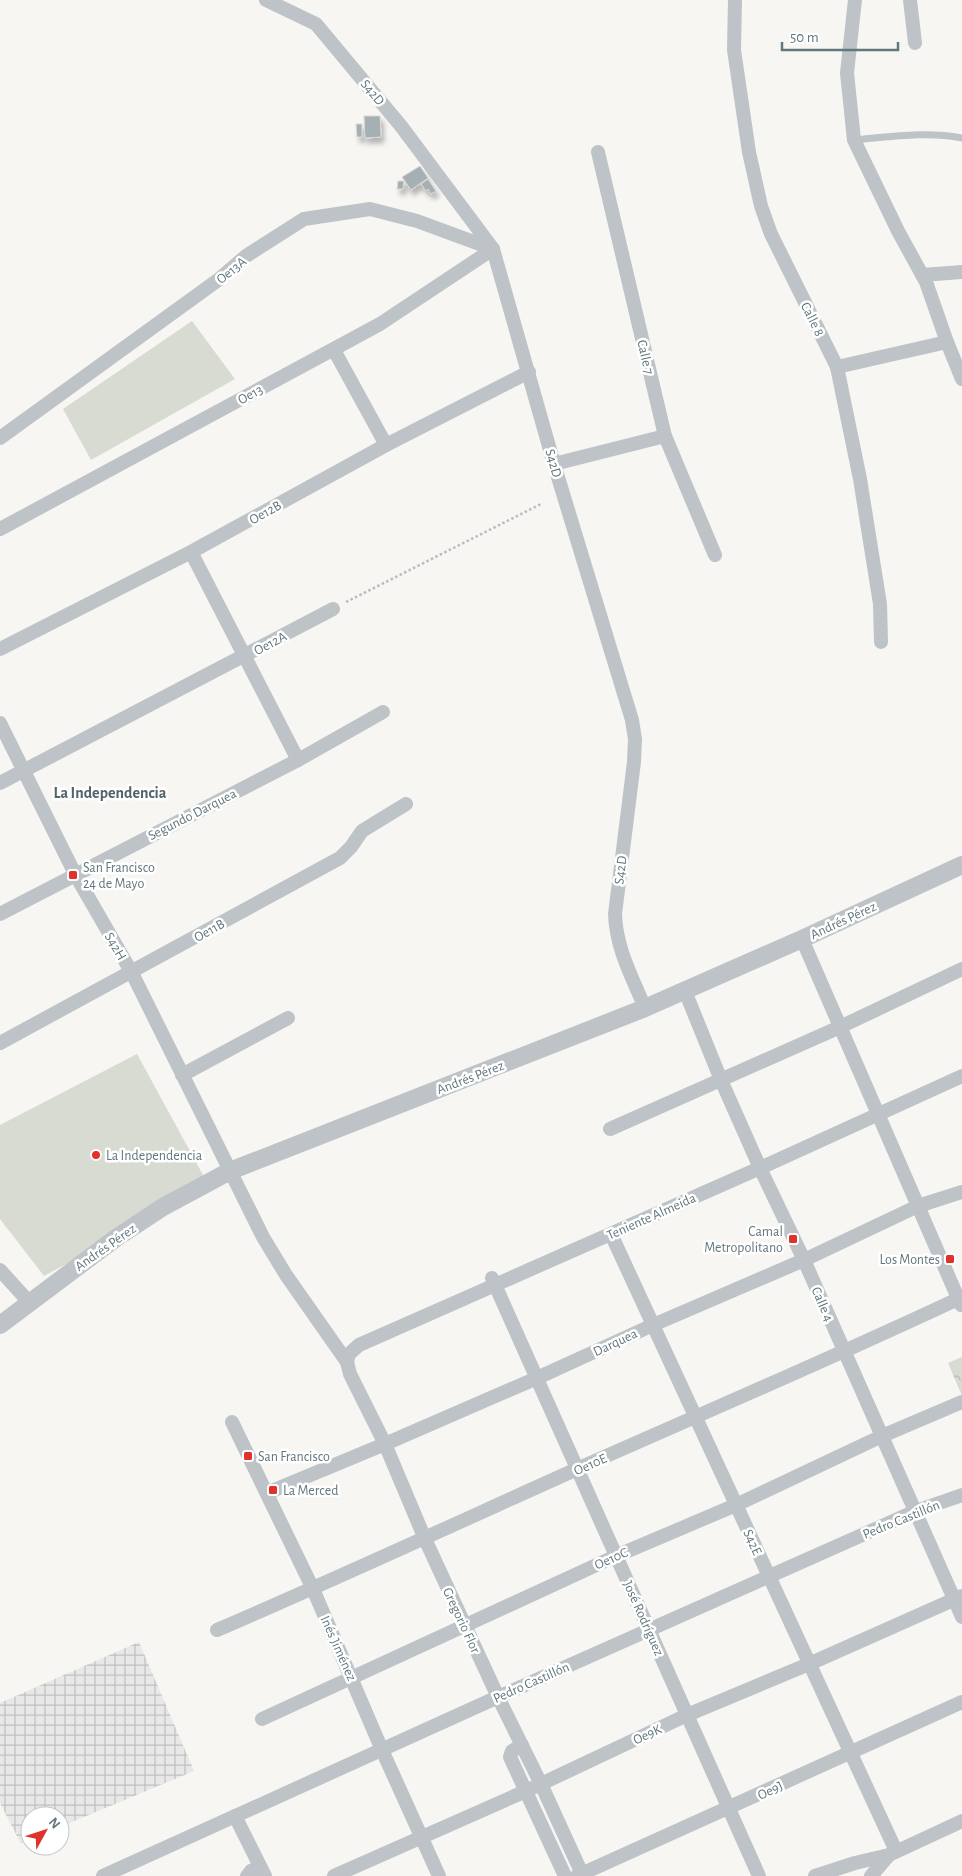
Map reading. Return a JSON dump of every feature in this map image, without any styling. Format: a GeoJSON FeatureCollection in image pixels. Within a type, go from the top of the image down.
{"type":"FeatureCollection","features":[{"type":"Feature","properties":{"kind":"street","name":"S42D"},"geometry":{"type":"LineString","coordinates":[[266,0],[316,24],[401,126],[493,249],[554,464],[632,720],[635,739],[634,762],[615,914],[615,931],[619,947],[645,1008]]}},
{"type":"Feature","properties":{"kind":"street","name":"Calle 8"},"geometry":{"type":"LineString","coordinates":[[735,0],[734,50],[749,152],[761,206],[771,234],[837,367],[860,479],[877,585],[881,618],[880,642]]}},
{"type":"Feature","properties":{"kind":"street"},"geometry":{"type":"LineString","coordinates":[[855,0],[848,73],[854,140],[898,231],[922,275],[962,380]]}},
{"type":"Feature","properties":{"kind":"street"},"geometry":{"type":"LineString","coordinates":[[910,0],[915,43]]}},
{"type":"Feature","properties":{"kind":"street","name":"Calle 7"},"geometry":{"type":"LineString","coordinates":[[598,152],[665,436],[715,555]]}},
{"type":"Feature","properties":{"kind":"street","name":"Oe13A"},"geometry":{"type":"LineString","coordinates":[[0,438],[218,280],[246,256],[304,219],[370,209],[417,220],[493,249]]}},
{"type":"Feature","properties":{"kind":"street","name":"Oe13"},"geometry":{"type":"LineString","coordinates":[[0,529],[120,466],[288,372],[334,350],[380,324],[493,249]]}},
{"type":"Feature","properties":{"kind":"street"},"geometry":{"type":"LineString","coordinates":[[922,275],[962,272]]}},
{"type":"Feature","properties":{"kind":"street"},"geometry":{"type":"LineString","coordinates":[[837,367],[947,342]]}},
{"type":"Feature","properties":{"kind":"street"},"geometry":{"type":"LineString","coordinates":[[334,350],[386,445]]}},
{"type":"Feature","properties":{"kind":"street","name":"Oe12B"},"geometry":{"type":"LineString","coordinates":[[0,649],[192,552],[386,445],[528,372]]}},
{"type":"Feature","properties":{"kind":"street"},"geometry":{"type":"LineString","coordinates":[[554,464],[665,436]]}},
{"type":"Feature","properties":{"kind":"street"},"geometry":{"type":"LineString","coordinates":[[192,552],[298,760]]}},
{"type":"Feature","properties":{"kind":"street","name":"Oe12A"},"geometry":{"type":"LineString","coordinates":[[0,783],[333,609]]}},
{"type":"Feature","properties":{"kind":"street","name":"Segundo Darquea"},"geometry":{"type":"LineString","coordinates":[[0,914],[298,760],[383,712]]}},
{"type":"Feature","properties":{"kind":"street","name":"S42H"},"geometry":{"type":"LineString","coordinates":[[0,723],[75,874],[132,973],[263,1237],[286,1275],[346,1362]]}},
{"type":"Feature","properties":{"kind":"street","name":"Oe11B"},"geometry":{"type":"LineString","coordinates":[[0,1043],[132,973],[340,858],[351,847],[362,831],[406,804]]}},
{"type":"Feature","properties":{"kind":"street","name":"Andrés Pérez"},"geometry":{"type":"LineString","coordinates":[[0,1325],[116,1238],[163,1207],[230,1170],[645,1008],[802,939],[962,865]]}},
{"type":"Feature","properties":{"kind":"street"},"geometry":{"type":"LineString","coordinates":[[802,939],[961,1301]]}},
{"type":"Feature","properties":{"kind":"street"},"geometry":{"type":"LineString","coordinates":[[610,1129],[840,1027],[962,969]]}},
{"type":"Feature","properties":{"kind":"street","name":"Calle 4"},"geometry":{"type":"LineString","coordinates":[[685,991],[721,1080],[760,1168],[804,1260],[916,1511],[958,1598],[962,1617]]}},
{"type":"Feature","properties":{"kind":"street"},"geometry":{"type":"LineString","coordinates":[[182,1075],[288,1018]]}},
{"type":"Feature","properties":{"kind":"street","name":"Teniente Almeida"},"geometry":{"type":"LineString","coordinates":[[346,1362],[349,1354],[359,1345],[494,1281],[611,1234],[962,1076]]}},
{"type":"Feature","properties":{"kind":"street","name":"Darquea"},"geometry":{"type":"LineString","coordinates":[[267,1493],[537,1378],[653,1325],[804,1260],[918,1206],[962,1192]]}},
{"type":"Feature","properties":{"kind":"street","name":"S42E"},"geometry":{"type":"LineString","coordinates":[[611,1234],[850,1752],[892,1853]]}},
{"type":"Feature","properties":{"kind":"street"},"geometry":{"type":"LineString","coordinates":[[0,1270],[29,1302]]}},
{"type":"Feature","properties":{"kind":"street","name":"José Rodríguez"},"geometry":{"type":"LineString","coordinates":[[494,1281],[759,1876]]}},
{"type":"Feature","properties":{"kind":"street","name":"Oe10E"},"geometry":{"type":"LineString","coordinates":[[217,1630],[425,1539],[577,1469],[696,1418],[843,1350],[961,1301]]}},
{"type":"Feature","properties":{"kind":"street","name":"Gregorio Flor"},"geometry":{"type":"LineString","coordinates":[[346,1362],[350,1374],[385,1444],[425,1539],[498,1697],[563,1831],[581,1875]]}},
{"type":"Feature","properties":{"kind":"street","name":"Oe10C"},"geometry":{"type":"LineString","coordinates":[[262,1719],[616,1556],[736,1505],[882,1436],[962,1402]]}},
{"type":"Feature","properties":{"kind":"street","name":"Inés Jiménez"},"geometry":{"type":"LineString","coordinates":[[232,1422],[313,1589],[382,1750],[439,1876]]}},
{"type":"Feature","properties":{"kind":"street","name":"Pedro Castillón"},"geometry":{"type":"LineString","coordinates":[[103,1876],[117,1873],[235,1816],[916,1511],[962,1495]]}},
{"type":"Feature","properties":{"kind":"street","name":"Oe9K"},"geometry":{"type":"LineString","coordinates":[[334,1876],[526,1791],[687,1715],[809,1664],[958,1598]]}},
{"type":"Feature","properties":{"kind":"street","name":"Oe9J"},"geometry":{"type":"LineString","coordinates":[[581,1875],[962,1702]]}},
{"type":"Feature","properties":{"kind":"street"},"geometry":{"type":"LineString","coordinates":[[522,1745],[512,1751],[510,1757],[565,1876]]}},
{"type":"Feature","properties":{"kind":"street"},"geometry":{"type":"LineString","coordinates":[[235,1816],[263,1871],[251,1871],[248,1876]]}},
{"type":"Feature","properties":{"kind":"street"},"geometry":{"type":"LineString","coordinates":[[815,1876],[855,1862],[892,1853],[962,1821]]}},
{"type":"Feature","properties":{"kind":"street"},"geometry":{"type":"LineString","coordinates":[[548,1838],[563,1831]]}},
{"type":"Feature","properties":{"kind":"street"},"geometry":{"type":"LineString","coordinates":[[871,1876],[892,1853]]}},
{"type":"Feature","properties":{"kind":"lane"},"geometry":{"type":"LineString","coordinates":[[854,140],[919,135],[946,135],[962,138]]}},
{"type":"Feature","properties":{"kind":"path"},"geometry":{"type":"LineString","coordinates":[[333,609],[541,504]]}},
{"type":"Feature","properties":{"kind":"shaded area"},"geometry":{"type":"Polygon","coordinates":[[[139,1642],[194,1771],[70,1823],[70,1806],[20,1806],[20,1842],[0,1803],[0,1703],[139,1642]]]}},
{"type":"Feature","properties":{"kind":"green space"},"geometry":{"type":"Polygon","coordinates":[[[192,321],[235,379],[91,460],[63,409],[192,321]]]}},
{"type":"Feature","properties":{"kind":"green space","name":"La Independencia"},"geometry":{"type":"Polygon","coordinates":[[[137,1054],[209,1186],[44,1276],[0,1219],[0,1125],[137,1054]]]}},
{"type":"Feature","properties":{"kind":"green space"},"geometry":{"type":"Polygon","coordinates":[[[962,1357],[962,1396],[948,1363],[962,1357]]]}},
{"type":"Feature","properties":{"kind":"building"},"geometry":{"type":"Polygon","coordinates":[[[364,116],[380,116],[381,137],[365,138],[364,116]]]}},
{"type":"Feature","properties":{"kind":"building"},"geometry":{"type":"Polygon","coordinates":[[[356,124],[362,124],[362,137],[357,137],[356,124]]]}},
{"type":"Feature","properties":{"kind":"building"},"geometry":{"type":"Polygon","coordinates":[[[420,166],[428,178],[411,190],[402,177],[420,166]]]}},
{"type":"Feature","properties":{"kind":"building"},"geometry":{"type":"Polygon","coordinates":[[[428,179],[436,191],[431,194],[421,184],[428,179]]]}},
{"type":"Feature","properties":{"kind":"building"},"geometry":{"type":"Polygon","coordinates":[[[398,181],[404,181],[403,189],[397,189],[398,181]]]}},
{"type":"Feature","properties":{"kind":"place","name":"San Francisco 24 de Mayo"},"geometry":{"type":"Point","coordinates":[73,875]}},
{"type":"Feature","properties":{"kind":"place","name":"La Independencia"},"geometry":{"type":"Point","coordinates":[96,1155]}},
{"type":"Feature","properties":{"kind":"place","name":"Camal Metropolitano"},"geometry":{"type":"Point","coordinates":[793,1239]}},
{"type":"Feature","properties":{"kind":"place","name":"Los Montes"},"geometry":{"type":"Point","coordinates":[950,1259]}},
{"type":"Feature","properties":{"kind":"place","name":"San Francisco"},"geometry":{"type":"Point","coordinates":[248,1456]}},
{"type":"Feature","properties":{"kind":"place","name":"La Merced"},"geometry":{"type":"Point","coordinates":[273,1490]}},
{"type":"Feature","properties":{"kind":"district","name":"La Independencia"},"geometry":{"type":"Point","coordinates":[110,792]}}]}
